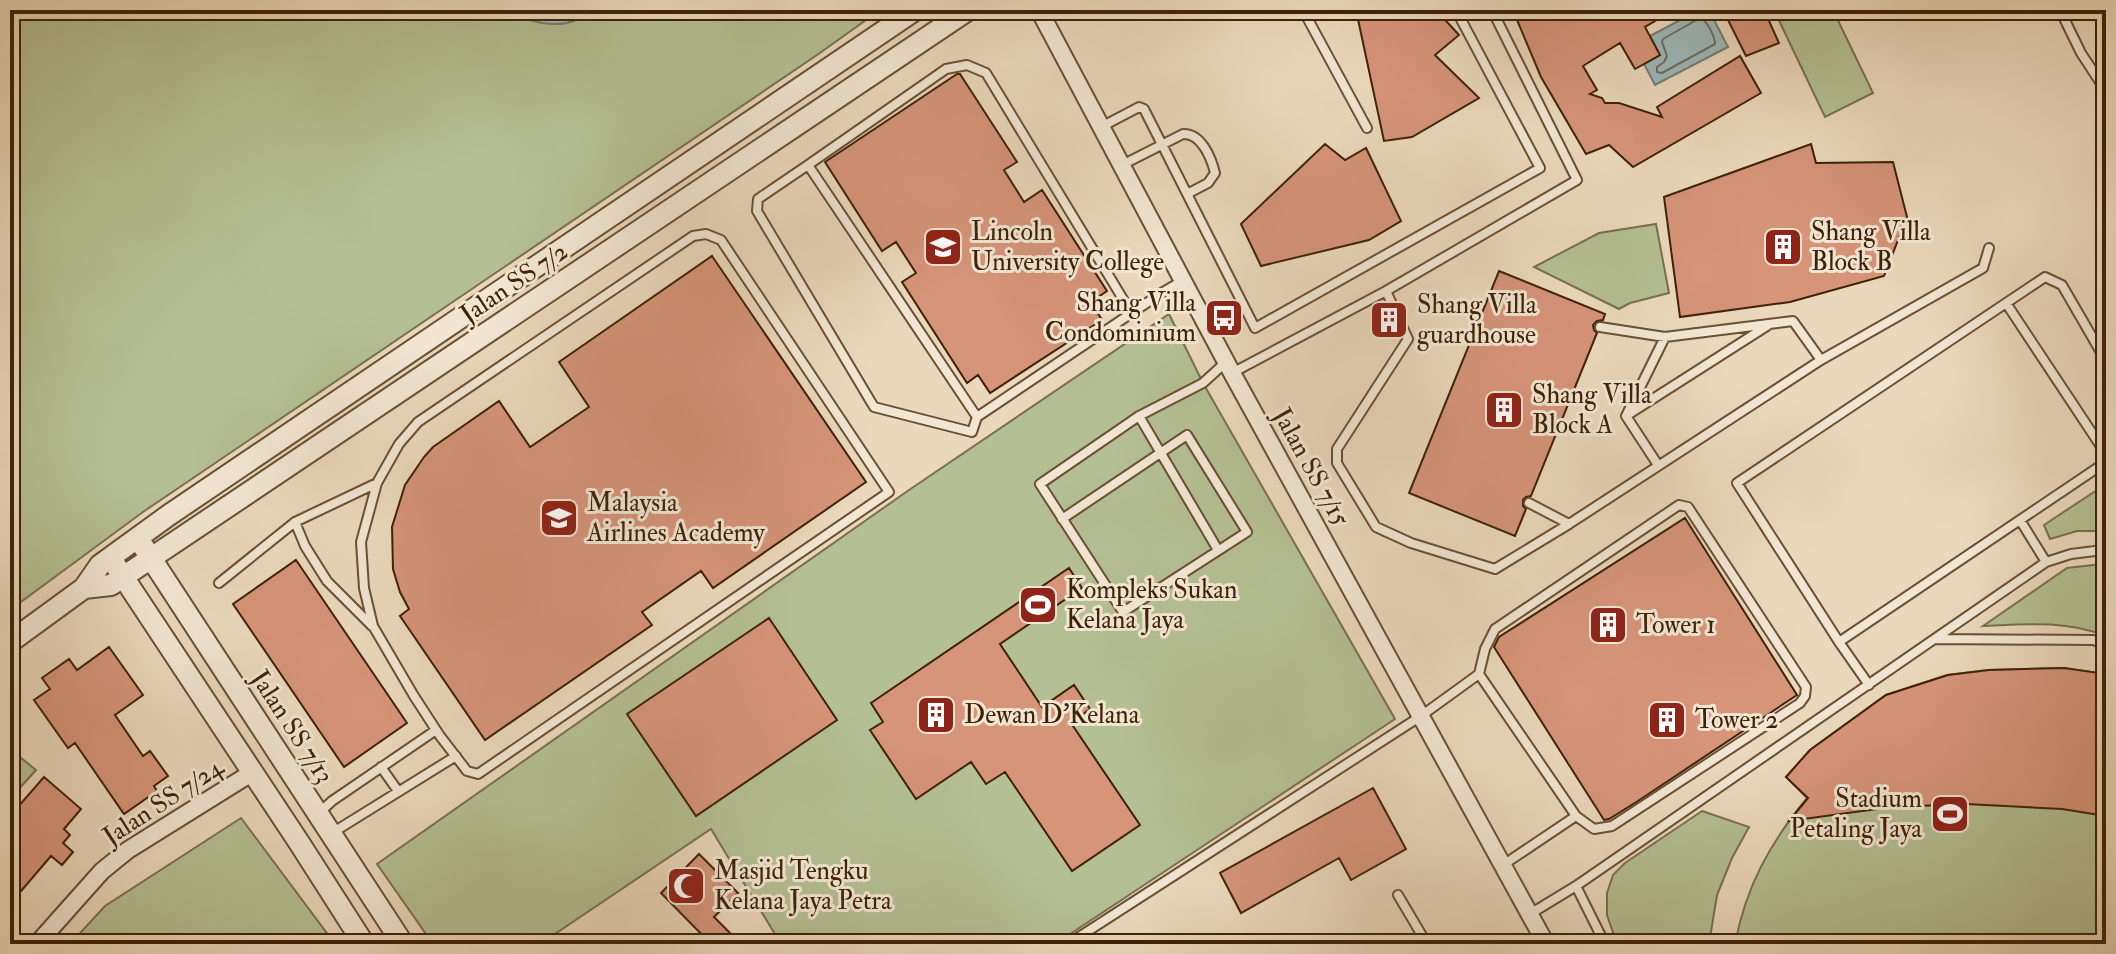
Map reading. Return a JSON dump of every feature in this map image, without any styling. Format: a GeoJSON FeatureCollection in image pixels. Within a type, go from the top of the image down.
{"type":"FeatureCollection","features":[{"type":"Feature","properties":{"kind":"street","name":"Jalan SS 7/2"},"geometry":{"type":"LineString","coordinates":[[10,642],[84,588],[100,565],[137,538],[915,10]]}},
{"type":"Feature","properties":{"kind":"street","name":"Jalan SS 7/2"},"geometry":{"type":"LineString","coordinates":[[84,588],[111,585],[968,10]]}},
{"type":"Feature","properties":{"kind":"street","name":"Jalan SS 7/15"},"geometry":{"type":"LineString","coordinates":[[1039,10],[1229,367],[1546,944]]}},
{"type":"Feature","properties":{"kind":"street","name":"Jalan SS 7/13"},"geometry":{"type":"LineString","coordinates":[[137,538],[403,944]]}},
{"type":"Feature","properties":{"kind":"street"},"geometry":{"type":"LineString","coordinates":[[110,558],[364,944]]}},
{"type":"Feature","properties":{"kind":"street","name":"Jalan SS 7/24"},"geometry":{"type":"LineString","coordinates":[[37,944],[102,871],[128,850],[253,772]]}},
{"type":"Feature","properties":{"kind":"street"},"geometry":{"type":"LineString","coordinates":[[300,844],[318,814]]}},
{"type":"Feature","properties":{"kind":"lane"},"geometry":{"type":"LineString","coordinates":[[1303,10],[1367,128]]}},
{"type":"Feature","properties":{"kind":"lane"},"geometry":{"type":"LineString","coordinates":[[1101,127],[1142,108],[1255,328],[1540,168],[1456,10]]}},
{"type":"Feature","properties":{"kind":"lane"},"geometry":{"type":"LineString","coordinates":[[1062,519],[1187,435],[1247,532],[1123,612],[1062,519],[1040,484],[1139,416],[1229,367],[1386,291],[1577,180],[1492,10]]}},
{"type":"Feature","properties":{"kind":"lane"},"geometry":{"type":"LineString","coordinates":[[2060,10],[2081,53],[2106,91]]}},
{"type":"Feature","properties":{"kind":"lane"},"geometry":{"type":"LineString","coordinates":[[1132,314],[986,73],[967,65],[946,69],[758,199],[757,211],[874,407],[972,432],[977,417],[1183,281]]}},
{"type":"Feature","properties":{"kind":"lane"},"geometry":{"type":"LineString","coordinates":[[1122,165],[1183,134],[1191,134],[1199,139],[1215,173],[1212,180],[1187,194]]}},
{"type":"Feature","properties":{"kind":"lane"},"geometry":{"type":"LineString","coordinates":[[808,165],[977,417]]}},
{"type":"Feature","properties":{"kind":"lane"},"geometry":{"type":"LineString","coordinates":[[295,522],[305,546],[327,581],[373,626],[436,730],[467,771],[478,774],[889,492],[721,240],[706,234],[693,236],[418,422],[399,444],[377,483],[361,542],[364,588],[373,626]]}},
{"type":"Feature","properties":{"kind":"lane"},"geometry":{"type":"LineString","coordinates":[[1386,291],[1408,339],[1337,449],[1337,463],[1376,527],[1411,543],[1495,569],[1821,360],[1983,268],[1989,248]]}},
{"type":"Feature","properties":{"kind":"lane"},"geometry":{"type":"LineString","coordinates":[[1869,685],[1737,483],[2045,277],[2062,285],[2106,361]]}},
{"type":"Feature","properties":{"kind":"lane"},"geometry":{"type":"LineString","coordinates":[[2006,303],[2106,454]]}},
{"type":"Feature","properties":{"kind":"lane"},"geometry":{"type":"LineString","coordinates":[[1600,327],[1665,337],[1793,321],[1821,360]]}},
{"type":"Feature","properties":{"kind":"lane"},"geometry":{"type":"LineString","coordinates":[[1626,416],[1770,324]]}},
{"type":"Feature","properties":{"kind":"lane"},"geometry":{"type":"LineString","coordinates":[[1626,416],[1665,337]]}},
{"type":"Feature","properties":{"kind":"lane"},"geometry":{"type":"LineString","coordinates":[[1139,416],[1218,550]]}},
{"type":"Feature","properties":{"kind":"lane"},"geometry":{"type":"LineString","coordinates":[[1626,416],[1658,465]]}},
{"type":"Feature","properties":{"kind":"lane"},"geometry":{"type":"LineString","coordinates":[[1839,642],[2106,462]]}},
{"type":"Feature","properties":{"kind":"lane"},"geometry":{"type":"LineString","coordinates":[[219,583],[295,522],[377,483]]}},
{"type":"Feature","properties":{"kind":"lane"},"geometry":{"type":"LineString","coordinates":[[1529,503],[1569,524]]}},
{"type":"Feature","properties":{"kind":"lane"},"geometry":{"type":"LineString","coordinates":[[1068,944],[1421,716],[1479,674],[1485,649],[1495,629],[1679,505],[1688,507],[1806,687],[1800,703],[1612,826],[1594,829],[1576,816],[1479,674]]}},
{"type":"Feature","properties":{"kind":"lane"},"geometry":{"type":"LineString","coordinates":[[2020,520],[2046,562]]}},
{"type":"Feature","properties":{"kind":"lane"},"geometry":{"type":"LineString","coordinates":[[1530,914],[1576,886],[2046,562],[2071,554],[2106,551]]}},
{"type":"Feature","properties":{"kind":"lane"},"geometry":{"type":"LineString","coordinates":[[1935,639],[2093,640],[2106,644]]}},
{"type":"Feature","properties":{"kind":"lane"},"geometry":{"type":"LineString","coordinates":[[318,814],[332,801],[436,730]]}},
{"type":"Feature","properties":{"kind":"lane"},"geometry":{"type":"LineString","coordinates":[[331,833],[456,756]]}},
{"type":"Feature","properties":{"kind":"lane"},"geometry":{"type":"LineString","coordinates":[[381,767],[398,791]]}},
{"type":"Feature","properties":{"kind":"lane"},"geometry":{"type":"LineString","coordinates":[[1503,865],[1576,816]]}},
{"type":"Feature","properties":{"kind":"lane"},"geometry":{"type":"LineString","coordinates":[[1576,886],[1605,944]]}},
{"type":"Feature","properties":{"kind":"lane"},"geometry":{"type":"LineString","coordinates":[[1398,895],[1427,944]]}},
{"type":"Feature","properties":{"kind":"green space"},"geometry":{"type":"Polygon","coordinates":[[[10,10],[880,10],[143,512],[10,610],[10,10]]]}},
{"type":"Feature","properties":{"kind":"green space"},"geometry":{"type":"Polygon","coordinates":[[[1774,10],[1833,10],[1873,93],[1825,117],[1774,10]]]}},
{"type":"Feature","properties":{"kind":"green space"},"geometry":{"type":"Polygon","coordinates":[[[1656,224],[1669,293],[1619,309],[1534,267],[1599,233],[1656,224]]]}},
{"type":"Feature","properties":{"kind":"green space","name":"Kompleks Sukan Kelana Jaya"},"geometry":{"type":"Polygon","coordinates":[[[1169,314],[1203,383],[1395,719],[1055,944],[781,944],[711,829],[540,944],[433,944],[377,864],[909,490],[1169,314]]]}},
{"type":"Feature","properties":{"kind":"green space"},"geometry":{"type":"Polygon","coordinates":[[[2106,484],[2106,531],[2077,531],[2050,539],[2044,525],[2106,484]]]}},
{"type":"Feature","properties":{"kind":"green space"},"geometry":{"type":"Polygon","coordinates":[[[2106,566],[2106,636],[2060,625],[1983,626],[2067,568],[2106,566]]]}},
{"type":"Feature","properties":{"kind":"green space","name":"Stadium Petaling Jaya"},"geometry":{"type":"Polygon","coordinates":[[[2064,668],[2106,674],[2106,944],[1735,944],[1746,903],[1761,866],[1807,798],[1786,777],[1810,750],[1886,695],[1947,675],[1989,670],[2064,668]]]}},
{"type":"Feature","properties":{"kind":"green space"},"geometry":{"type":"Polygon","coordinates":[[[10,749],[36,770],[10,799],[10,749]]]}},
{"type":"Feature","properties":{"kind":"green space"},"geometry":{"type":"Polygon","coordinates":[[[1702,811],[1749,827],[1717,895],[1709,944],[1617,944],[1607,915],[1607,893],[1613,875],[1625,863],[1702,811]]]}},
{"type":"Feature","properties":{"kind":"green space"},"geometry":{"type":"Polygon","coordinates":[[[241,818],[335,944],[70,944],[105,906],[241,818]]]}},
{"type":"Feature","properties":{"kind":"water"},"geometry":{"type":"Polygon","coordinates":[[[507,10],[590,10],[571,22],[550,24],[507,10]]]}},
{"type":"Feature","properties":{"kind":"water"},"geometry":{"type":"Polygon","coordinates":[[[1699,10],[1709,10],[1728,47],[1655,85],[1644,64],[1660,55],[1650,36],[1699,10]]]}},
{"type":"Feature","properties":{"kind":"building"},"geometry":{"type":"Polygon","coordinates":[[[1356,10],[1436,10],[1459,35],[1435,55],[1479,98],[1412,137],[1384,141],[1356,10]]]}},
{"type":"Feature","properties":{"kind":"building"},"geometry":{"type":"Polygon","coordinates":[[[1536,10],[1674,10],[1645,27],[1660,55],[1635,69],[1620,43],[1583,66],[1597,90],[1590,94],[1602,98],[1605,103],[1619,103],[1662,117],[1657,107],[1740,56],[1761,93],[1633,167],[1609,145],[1586,154],[1541,77],[1517,20],[1536,10]]]}},
{"type":"Feature","properties":{"kind":"building"},"geometry":{"type":"Polygon","coordinates":[[[1723,10],[1764,10],[1779,43],[1746,56],[1723,10]]]}},
{"type":"Feature","properties":{"kind":"building"},"geometry":{"type":"Polygon","coordinates":[[[960,74],[1017,162],[1004,170],[1024,202],[1042,190],[1107,291],[1091,302],[1102,320],[990,393],[978,375],[967,383],[902,282],[916,273],[896,242],[882,251],[825,162],[960,74]]]}},
{"type":"Feature","properties":{"kind":"building"},"geometry":{"type":"Polygon","coordinates":[[[1325,144],[1345,160],[1366,148],[1401,221],[1369,240],[1261,266],[1241,224],[1325,144]]]}},
{"type":"Feature","properties":{"kind":"building","name":"Shang Villa Block B"},"geometry":{"type":"Polygon","coordinates":[[[1811,144],[1816,163],[1893,162],[1907,217],[1884,276],[1790,302],[1680,317],[1664,197],[1811,144]]]}},
{"type":"Feature","properties":{"kind":"building"},"geometry":{"type":"Polygon","coordinates":[[[712,256],[866,482],[713,588],[701,571],[642,612],[652,625],[485,740],[400,616],[409,609],[393,569],[392,527],[405,485],[433,447],[499,401],[530,447],[589,407],[559,362],[712,256]]]}},
{"type":"Feature","properties":{"kind":"building","name":"Shang Villa Block A"},"geometry":{"type":"Polygon","coordinates":[[[1499,271],[1605,314],[1603,320],[1593,325],[1597,333],[1531,496],[1523,500],[1526,509],[1515,536],[1409,493],[1499,271]]]}},
{"type":"Feature","properties":{"kind":"building"},"geometry":{"type":"Polygon","coordinates":[[[1685,518],[1797,695],[1638,801],[1604,820],[1494,647],[1499,637],[1685,518]]]}},
{"type":"Feature","properties":{"kind":"building"},"geometry":{"type":"Polygon","coordinates":[[[296,560],[407,723],[344,767],[233,604],[296,560]]]}},
{"type":"Feature","properties":{"kind":"building","name":"Dewan D'Kelana"},"geometry":{"type":"Polygon","coordinates":[[[1069,568],[1082,588],[1000,644],[1042,707],[1074,685],[1090,709],[1071,723],[1140,825],[1072,871],[1005,772],[986,784],[971,762],[916,799],[870,730],[883,722],[871,703],[1069,568]]]}},
{"type":"Feature","properties":{"kind":"building"},"geometry":{"type":"Polygon","coordinates":[[[769,618],[837,720],[696,816],[627,714],[769,618]]]}},
{"type":"Feature","properties":{"kind":"building"},"geometry":{"type":"Polygon","coordinates":[[[109,647],[143,695],[115,715],[143,756],[150,751],[168,776],[154,786],[157,791],[124,814],[75,743],[68,748],[34,700],[50,689],[42,678],[69,659],[77,670],[109,647]]]}},
{"type":"Feature","properties":{"kind":"building"},"geometry":{"type":"Polygon","coordinates":[[[2064,668],[2106,674],[2106,816],[2062,809],[1966,804],[1892,807],[1789,821],[1808,798],[1786,777],[1810,750],[1886,695],[1948,675],[1989,670],[2064,668]]]}},
{"type":"Feature","properties":{"kind":"building"},"geometry":{"type":"Polygon","coordinates":[[[44,777],[81,809],[64,829],[70,835],[63,843],[73,852],[62,865],[51,856],[10,904],[10,816],[44,777]]]}},
{"type":"Feature","properties":{"kind":"building"},"geometry":{"type":"Polygon","coordinates":[[[1373,788],[1406,849],[1351,880],[1339,858],[1241,913],[1220,873],[1373,788]]]}},
{"type":"Feature","properties":{"kind":"building"},"geometry":{"type":"Polygon","coordinates":[[[699,854],[738,893],[714,917],[741,944],[711,944],[661,893],[699,854]]]}},
{"type":"Feature","properties":{"kind":"place","name":"Lincoln University College"},"geometry":{"type":"Point","coordinates":[943,247]}},
{"type":"Feature","properties":{"kind":"place","name":"Shang Villa Block B"},"geometry":{"type":"Point","coordinates":[1783,247]}},
{"type":"Feature","properties":{"kind":"place","name":"Shang Villa Condominium"},"geometry":{"type":"Point","coordinates":[1224,318]}},
{"type":"Feature","properties":{"kind":"place","name":"Shang Villa guardhouse"},"geometry":{"type":"Point","coordinates":[1389,320]}},
{"type":"Feature","properties":{"kind":"place","name":"Shang Villa Block A"},"geometry":{"type":"Point","coordinates":[1504,410]}},
{"type":"Feature","properties":{"kind":"place","name":"Malaysia Airlines Academy"},"geometry":{"type":"Point","coordinates":[559,518]}},
{"type":"Feature","properties":{"kind":"place","name":"Kompleks Sukan Kelana Jaya"},"geometry":{"type":"Point","coordinates":[1038,605]}},
{"type":"Feature","properties":{"kind":"place","name":"Tower 1"},"geometry":{"type":"Point","coordinates":[1608,625]}},
{"type":"Feature","properties":{"kind":"place","name":"Dewan D'Kelana"},"geometry":{"type":"Point","coordinates":[936,715]}},
{"type":"Feature","properties":{"kind":"place","name":"Tower 2"},"geometry":{"type":"Point","coordinates":[1667,720]}},
{"type":"Feature","properties":{"kind":"place","name":"Stadium Petaling Jaya"},"geometry":{"type":"Point","coordinates":[1950,814]}},
{"type":"Feature","properties":{"kind":"place","name":"Masjid Tengku Kelana Jaya Petra"},"geometry":{"type":"Point","coordinates":[686,886]}}]}
